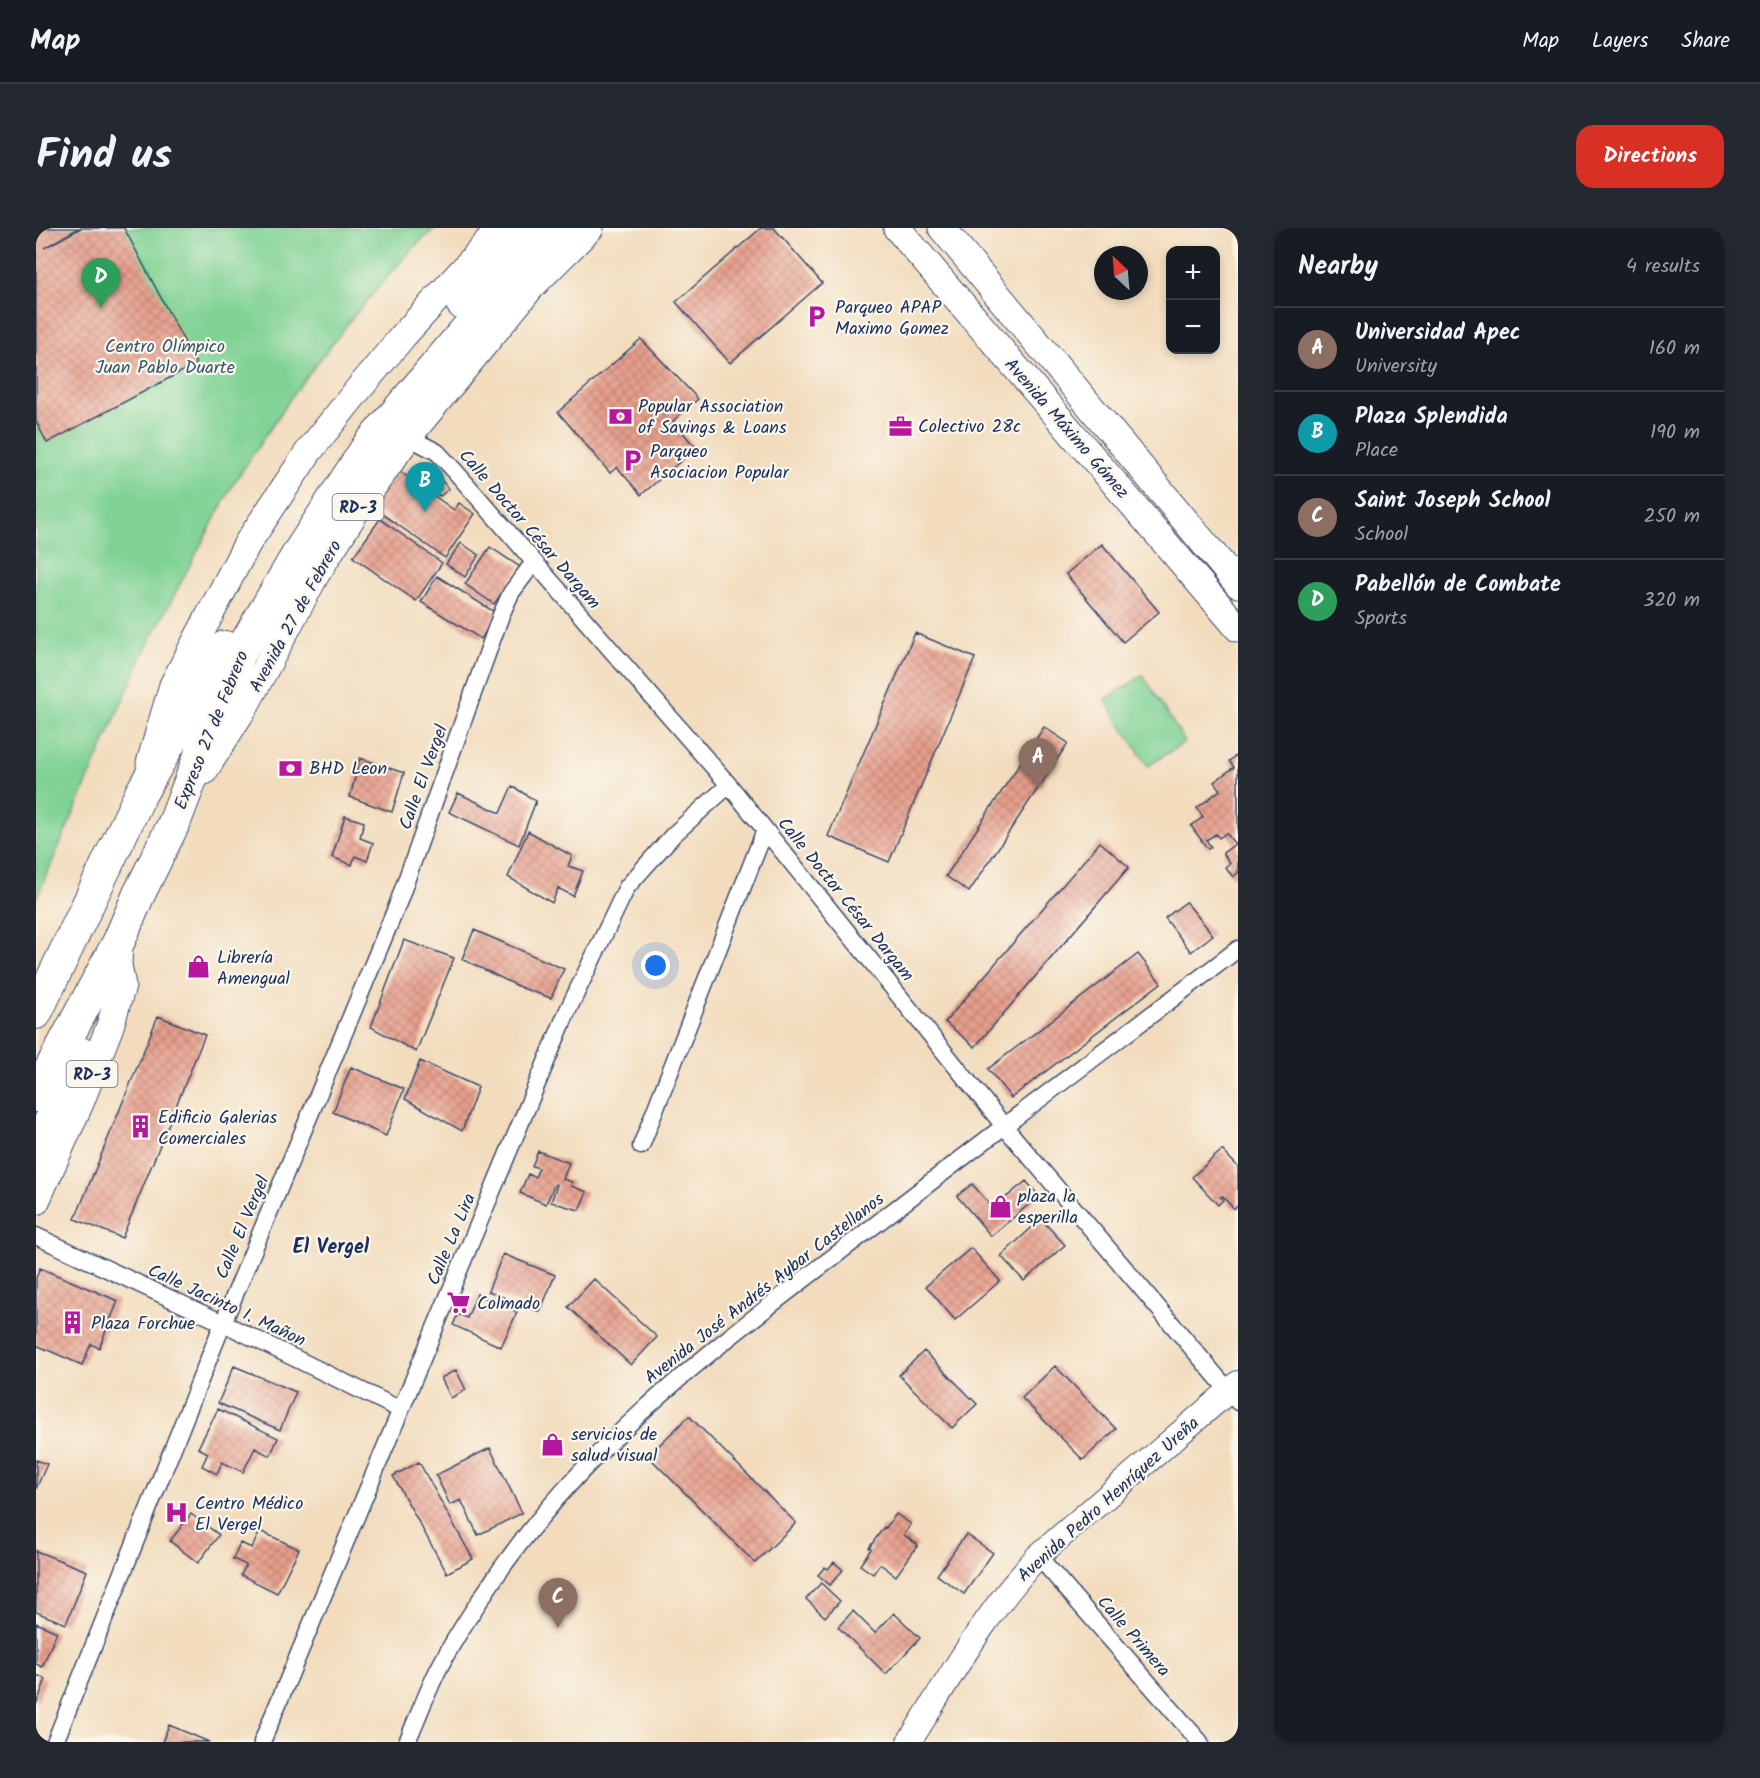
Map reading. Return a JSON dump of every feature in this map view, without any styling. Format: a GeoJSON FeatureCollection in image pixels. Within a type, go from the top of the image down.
{"type":"FeatureCollection","features":[{"type":"Feature","properties":{"kind":"highway","name":"Expreso 27 de Febrero"},"geometry":{"type":"LineString","coordinates":[[36,1013],[141,793],[226,645],[269,564],[366,419],[458,308],[534,228]]}},
{"type":"Feature","properties":{"kind":"highway","name":"Expreso 27 de Febrero"},"geometry":{"type":"LineString","coordinates":[[36,1096],[118,953],[139,894],[175,821],[238,656],[299,552],[368,446],[476,318],[567,228]]}},
{"type":"Feature","properties":{"kind":"highway"},"geometry":{"type":"LineString","coordinates":[[36,1154],[118,953]]}},
{"type":"Feature","properties":{"kind":"main road","name":"RD-3"},"geometry":{"type":"LineString","coordinates":[[141,793],[173,685],[247,544],[309,451],[357,391],[403,336],[501,228]]}},
{"type":"Feature","properties":{"kind":"main road","name":"Avenida 27 de Febrero"},"geometry":{"type":"LineString","coordinates":[[175,821],[245,706],[316,574],[408,437],[531,287],[590,228]]}},
{"type":"Feature","properties":{"kind":"main road","name":"Avenida Máximo Gómez"},"geometry":{"type":"LineString","coordinates":[[897,228],[1238,628]]}},
{"type":"Feature","properties":{"kind":"main road","name":"Avenida Máximo Gómez"},"geometry":{"type":"LineString","coordinates":[[942,228],[1238,584]]}},
{"type":"Feature","properties":{"kind":"main road","name":"RD-3"},"geometry":{"type":"LineString","coordinates":[[36,1201],[80,1103],[110,1026],[122,986],[118,953]]}},
{"type":"Feature","properties":{"kind":"main road","name":"Avenida Pedro Henríquez Ureña"},"geometry":{"type":"LineString","coordinates":[[910,1741],[994,1609],[1038,1556],[1235,1392]]}},
{"type":"Feature","properties":{"kind":"street","name":"Calle Doctor César Dargam"},"geometry":{"type":"LineString","coordinates":[[408,437],[437,452],[729,785],[1004,1126],[1235,1392]]}},
{"type":"Feature","properties":{"kind":"street","name":"Calle El Vergel"},"geometry":{"type":"LineString","coordinates":[[55,1742],[223,1323],[397,906],[501,615],[511,593],[534,562]]}},
{"type":"Feature","properties":{"kind":"street","name":"Calle La Lira"},"geometry":{"type":"LineString","coordinates":[[262,1742],[567,1012],[627,887],[673,835],[729,785]]}},
{"type":"Feature","properties":{"kind":"street"},"geometry":{"type":"LineString","coordinates":[[641,1146],[765,830]]}},
{"type":"Feature","properties":{"kind":"street","name":"Avenida José Andrés Aybar Castellanos"},"geometry":{"type":"LineString","coordinates":[[407,1742],[437,1672],[464,1624],[496,1575],[578,1472],[630,1420],[724,1340],[1238,949]]}},
{"type":"Feature","properties":{"kind":"street","name":"Calle Jacinto I. Mañon"},"geometry":{"type":"LineString","coordinates":[[36,1236],[223,1323],[401,1410]]}},
{"type":"Feature","properties":{"kind":"street","name":"Calle Primera"},"geometry":{"type":"LineString","coordinates":[[1038,1556],[1200,1742]]}},
{"type":"Feature","properties":{"kind":"green space","name":"Centro Olímpico Juan Pablo Duarte"},"geometry":{"type":"Polygon","coordinates":[[[36,228],[435,228],[410,251],[356,313],[294,393],[232,486],[144,652],[36,899],[36,228]]]}},
{"type":"Feature","properties":{"kind":"green space"},"geometry":{"type":"Polygon","coordinates":[[[1143,675],[1185,742],[1148,766],[1105,700],[1143,675]]]}},
{"type":"Feature","properties":{"kind":"building"},"geometry":{"type":"Polygon","coordinates":[[[36,228],[79,228],[44,248],[81,228],[124,228],[196,364],[47,443],[36,421],[36,228]]]}},
{"type":"Feature","properties":{"kind":"building","name":"Popular Association of Savings & Loans"},"geometry":{"type":"Polygon","coordinates":[[[761,228],[774,228],[822,283],[730,363],[676,302],[761,228]]]}},
{"type":"Feature","properties":{"kind":"building","name":"Popular Association of Savings & Loans"},"geometry":{"type":"Polygon","coordinates":[[[641,339],[698,399],[673,421],[696,448],[641,495],[617,467],[610,473],[558,412],[641,339]]]}},
{"type":"Feature","properties":{"kind":"building"},"geometry":{"type":"Polygon","coordinates":[[[398,470],[454,510],[459,503],[475,514],[445,558],[371,506],[398,470]]]}},
{"type":"Feature","properties":{"kind":"building"},"geometry":{"type":"Polygon","coordinates":[[[433,471],[449,489],[440,496],[422,483],[433,471]]]}},
{"type":"Feature","properties":{"kind":"building"},"geometry":{"type":"Polygon","coordinates":[[[380,519],[442,563],[416,601],[353,557],[380,519]]]}},
{"type":"Feature","properties":{"kind":"building"},"geometry":{"type":"Polygon","coordinates":[[[461,543],[479,555],[465,577],[446,564],[461,543]]]}},
{"type":"Feature","properties":{"kind":"building"},"geometry":{"type":"Polygon","coordinates":[[[1102,544],[1159,612],[1123,642],[1066,574],[1102,544]]]}},
{"type":"Feature","properties":{"kind":"building"},"geometry":{"type":"Polygon","coordinates":[[[490,547],[520,567],[494,604],[465,584],[490,547]]]}},
{"type":"Feature","properties":{"kind":"building"},"geometry":{"type":"Polygon","coordinates":[[[437,576],[496,613],[481,639],[421,602],[437,576]]]}},
{"type":"Feature","properties":{"kind":"building"},"geometry":{"type":"Polygon","coordinates":[[[915,633],[975,658],[889,862],[828,836],[915,633]]]}},
{"type":"Feature","properties":{"kind":"building"},"geometry":{"type":"Polygon","coordinates":[[[1044,727],[1068,743],[969,892],[946,876],[1044,727]]]}},
{"type":"Feature","properties":{"kind":"building"},"geometry":{"type":"Polygon","coordinates":[[[1238,754],[1238,873],[1233,877],[1225,867],[1230,863],[1223,853],[1235,844],[1226,833],[1219,838],[1216,834],[1206,840],[1211,847],[1208,849],[1191,826],[1203,817],[1197,808],[1220,790],[1214,782],[1234,767],[1229,761],[1238,754]]]}},
{"type":"Feature","properties":{"kind":"building"},"geometry":{"type":"Polygon","coordinates":[[[360,758],[404,773],[392,812],[350,797],[360,758]]]}},
{"type":"Feature","properties":{"kind":"building"},"geometry":{"type":"Polygon","coordinates":[[[512,786],[536,801],[519,845],[449,812],[458,793],[500,813],[512,786]]]}},
{"type":"Feature","properties":{"kind":"building"},"geometry":{"type":"Polygon","coordinates":[[[345,816],[364,822],[360,838],[373,843],[367,861],[355,856],[352,865],[332,857],[345,816]]]}},
{"type":"Feature","properties":{"kind":"building"},"geometry":{"type":"Polygon","coordinates":[[[528,831],[572,856],[568,866],[583,871],[573,896],[558,888],[552,903],[508,877],[528,831]]]}},
{"type":"Feature","properties":{"kind":"building"},"geometry":{"type":"Polygon","coordinates":[[[1100,842],[1129,867],[975,1047],[945,1022],[1100,842]]]}},
{"type":"Feature","properties":{"kind":"building"},"geometry":{"type":"Polygon","coordinates":[[[1186,902],[1213,935],[1191,952],[1165,918],[1186,902]]]}},
{"type":"Feature","properties":{"kind":"building"},"geometry":{"type":"Polygon","coordinates":[[[474,930],[564,969],[551,998],[522,988],[462,959],[474,930]]]}},
{"type":"Feature","properties":{"kind":"building"},"geometry":{"type":"Polygon","coordinates":[[[404,940],[454,958],[416,1052],[371,1027],[404,940]]]}},
{"type":"Feature","properties":{"kind":"building"},"geometry":{"type":"Polygon","coordinates":[[[1138,954],[1161,983],[1011,1098],[988,1069],[1138,954]]]}},
{"type":"Feature","properties":{"kind":"building","name":"Edificio Galerias Comerciales"},"geometry":{"type":"Polygon","coordinates":[[[158,1016],[205,1035],[122,1238],[75,1219],[158,1016]]]}},
{"type":"Feature","properties":{"kind":"building"},"geometry":{"type":"Polygon","coordinates":[[[420,1061],[478,1087],[462,1131],[405,1099],[420,1061]]]}},
{"type":"Feature","properties":{"kind":"building"},"geometry":{"type":"Polygon","coordinates":[[[351,1067],[404,1089],[386,1136],[333,1112],[351,1067]]]}},
{"type":"Feature","properties":{"kind":"building"},"geometry":{"type":"Polygon","coordinates":[[[1222,1150],[1238,1167],[1238,1205],[1234,1209],[1222,1196],[1220,1197],[1223,1200],[1218,1205],[1192,1177],[1222,1150]]]}},
{"type":"Feature","properties":{"kind":"building"},"geometry":{"type":"Polygon","coordinates":[[[538,1151],[569,1163],[563,1179],[572,1182],[571,1186],[587,1192],[579,1210],[551,1202],[557,1185],[555,1184],[546,1204],[520,1193],[528,1174],[535,1177],[539,1168],[532,1166],[538,1151]]]}},
{"type":"Feature","properties":{"kind":"building"},"geometry":{"type":"Polygon","coordinates":[[[1026,1181],[1039,1196],[991,1236],[957,1196],[972,1184],[993,1208],[1026,1181]]]}},
{"type":"Feature","properties":{"kind":"building"},"geometry":{"type":"Polygon","coordinates":[[[1041,1219],[1065,1245],[1024,1281],[1001,1256],[1041,1219]]]}},
{"type":"Feature","properties":{"kind":"building"},"geometry":{"type":"Polygon","coordinates":[[[971,1248],[1000,1281],[955,1320],[926,1286],[971,1248]]]}},
{"type":"Feature","properties":{"kind":"building"},"geometry":{"type":"Polygon","coordinates":[[[503,1254],[555,1275],[540,1312],[488,1291],[503,1254]]]}},
{"type":"Feature","properties":{"kind":"building","name":"Plaza Forchue"},"geometry":{"type":"Polygon","coordinates":[[[40,1268],[118,1301],[99,1348],[91,1344],[82,1365],[36,1345],[36,1278],[40,1268]]]}},
{"type":"Feature","properties":{"kind":"building"},"geometry":{"type":"Polygon","coordinates":[[[594,1279],[657,1337],[631,1365],[568,1307],[594,1279]]]}},
{"type":"Feature","properties":{"kind":"building"},"geometry":{"type":"Polygon","coordinates":[[[477,1294],[517,1312],[501,1347],[453,1325],[458,1314],[467,1318],[477,1294]]]}},
{"type":"Feature","properties":{"kind":"building"},"geometry":{"type":"Polygon","coordinates":[[[924,1351],[977,1404],[952,1428],[899,1375],[924,1351]]]}},
{"type":"Feature","properties":{"kind":"building"},"geometry":{"type":"Polygon","coordinates":[[[234,1366],[296,1392],[280,1430],[218,1403],[234,1366]]]}},
{"type":"Feature","properties":{"kind":"building"},"geometry":{"type":"Polygon","coordinates":[[[1055,1366],[1116,1429],[1083,1460],[1022,1398],[1055,1366]]]}},
{"type":"Feature","properties":{"kind":"building"},"geometry":{"type":"Polygon","coordinates":[[[456,1370],[466,1390],[451,1398],[441,1378],[456,1370]]]}},
{"type":"Feature","properties":{"kind":"building"},"geometry":{"type":"Polygon","coordinates":[[[218,1409],[278,1438],[270,1456],[255,1448],[243,1472],[222,1462],[217,1474],[202,1466],[208,1453],[198,1448],[218,1409]]]}},
{"type":"Feature","properties":{"kind":"building"},"geometry":{"type":"Polygon","coordinates":[[[689,1416],[796,1523],[755,1563],[648,1456],[689,1416]]]}},
{"type":"Feature","properties":{"kind":"building"},"geometry":{"type":"Polygon","coordinates":[[[490,1448],[522,1513],[478,1535],[461,1500],[450,1505],[436,1475],[490,1448]]]}},
{"type":"Feature","properties":{"kind":"building"},"geometry":{"type":"Polygon","coordinates":[[[36,1460],[47,1464],[36,1489],[36,1460]]]}},
{"type":"Feature","properties":{"kind":"building"},"geometry":{"type":"Polygon","coordinates":[[[419,1462],[473,1559],[447,1573],[393,1476],[419,1462]]]}},
{"type":"Feature","properties":{"kind":"building"},"geometry":{"type":"Polygon","coordinates":[[[191,1514],[219,1535],[198,1563],[170,1541],[191,1514]]]}},
{"type":"Feature","properties":{"kind":"building"},"geometry":{"type":"Polygon","coordinates":[[[896,1514],[911,1524],[904,1535],[918,1545],[896,1576],[880,1564],[873,1574],[860,1565],[871,1549],[869,1548],[896,1514]]]}},
{"type":"Feature","properties":{"kind":"building"},"geometry":{"type":"Polygon","coordinates":[[[260,1531],[299,1549],[277,1593],[241,1575],[246,1565],[233,1559],[240,1543],[252,1548],[260,1531]]]}},
{"type":"Feature","properties":{"kind":"building"},"geometry":{"type":"Polygon","coordinates":[[[966,1534],[993,1553],[964,1594],[937,1575],[966,1534]]]}},
{"type":"Feature","properties":{"kind":"building"},"geometry":{"type":"Polygon","coordinates":[[[36,1551],[87,1571],[66,1624],[36,1612],[36,1551]]]}},
{"type":"Feature","properties":{"kind":"building"},"geometry":{"type":"Polygon","coordinates":[[[834,1562],[843,1570],[830,1585],[818,1575],[834,1562]]]}},
{"type":"Feature","properties":{"kind":"building"},"geometry":{"type":"Polygon","coordinates":[[[821,1583],[840,1601],[825,1617],[806,1599],[821,1583]]]}},
{"type":"Feature","properties":{"kind":"building"},"geometry":{"type":"Polygon","coordinates":[[[853,1611],[875,1633],[894,1613],[920,1638],[886,1674],[838,1627],[853,1611]]]}},
{"type":"Feature","properties":{"kind":"building"},"geometry":{"type":"Polygon","coordinates":[[[36,1623],[57,1632],[42,1667],[36,1664],[36,1623]]]}},
{"type":"Feature","properties":{"kind":"building"},"geometry":{"type":"Polygon","coordinates":[[[36,1675],[46,1679],[36,1705],[36,1675]]]}},
{"type":"Feature","properties":{"kind":"building"},"geometry":{"type":"Polygon","coordinates":[[[169,1725],[209,1742],[162,1742],[169,1725]]]}},
{"type":"Feature","properties":{"kind":"place","name":"Pabellón de Combate"},"geometry":{"type":"Point","coordinates":[101,308]}},
{"type":"Feature","properties":{"kind":"place","name":"Parqueo APAP Maximo Gomez"},"geometry":{"type":"Point","coordinates":[817,317]}},
{"type":"Feature","properties":{"kind":"place","name":"Popular Association of Savings & Loans"},"geometry":{"type":"Point","coordinates":[620,416]}},
{"type":"Feature","properties":{"kind":"place","name":"Colectivo 28c"},"geometry":{"type":"Point","coordinates":[900,426]}},
{"type":"Feature","properties":{"kind":"place","name":"Parqueo Asociacion Popular"},"geometry":{"type":"Point","coordinates":[632,461]}},
{"type":"Feature","properties":{"kind":"place","name":"Plaza Splendida"},"geometry":{"type":"Point","coordinates":[425,512]}},
{"type":"Feature","properties":{"kind":"place","name":"BHD Leon"},"geometry":{"type":"Point","coordinates":[291,768]}},
{"type":"Feature","properties":{"kind":"place","name":"Universidad Apec"},"geometry":{"type":"Point","coordinates":[1038,788]}},
{"type":"Feature","properties":{"kind":"place","name":"Librería Amengual"},"geometry":{"type":"Point","coordinates":[199,967]}},
{"type":"Feature","properties":{"kind":"place","name":"Edificio Galerias Comerciales"},"geometry":{"type":"Point","coordinates":[140,1127]}},
{"type":"Feature","properties":{"kind":"place","name":"plaza la esperilla"},"geometry":{"type":"Point","coordinates":[1000,1206]}},
{"type":"Feature","properties":{"kind":"place","name":"Colmado"},"geometry":{"type":"Point","coordinates":[459,1303]}},
{"type":"Feature","properties":{"kind":"place","name":"Plaza Forchue"},"geometry":{"type":"Point","coordinates":[73,1323]}},
{"type":"Feature","properties":{"kind":"place","name":"servicios de salud visual"},"geometry":{"type":"Point","coordinates":[553,1444]}},
{"type":"Feature","properties":{"kind":"place","name":"Centro Médico El Vergel"},"geometry":{"type":"Point","coordinates":[177,1513]}},
{"type":"Feature","properties":{"kind":"place","name":"Saint Joseph School"},"geometry":{"type":"Point","coordinates":[558,1628]}},
{"type":"Feature","properties":{"kind":"district","name":"El Vergel"},"geometry":{"type":"Point","coordinates":[331,1246]}}]}
